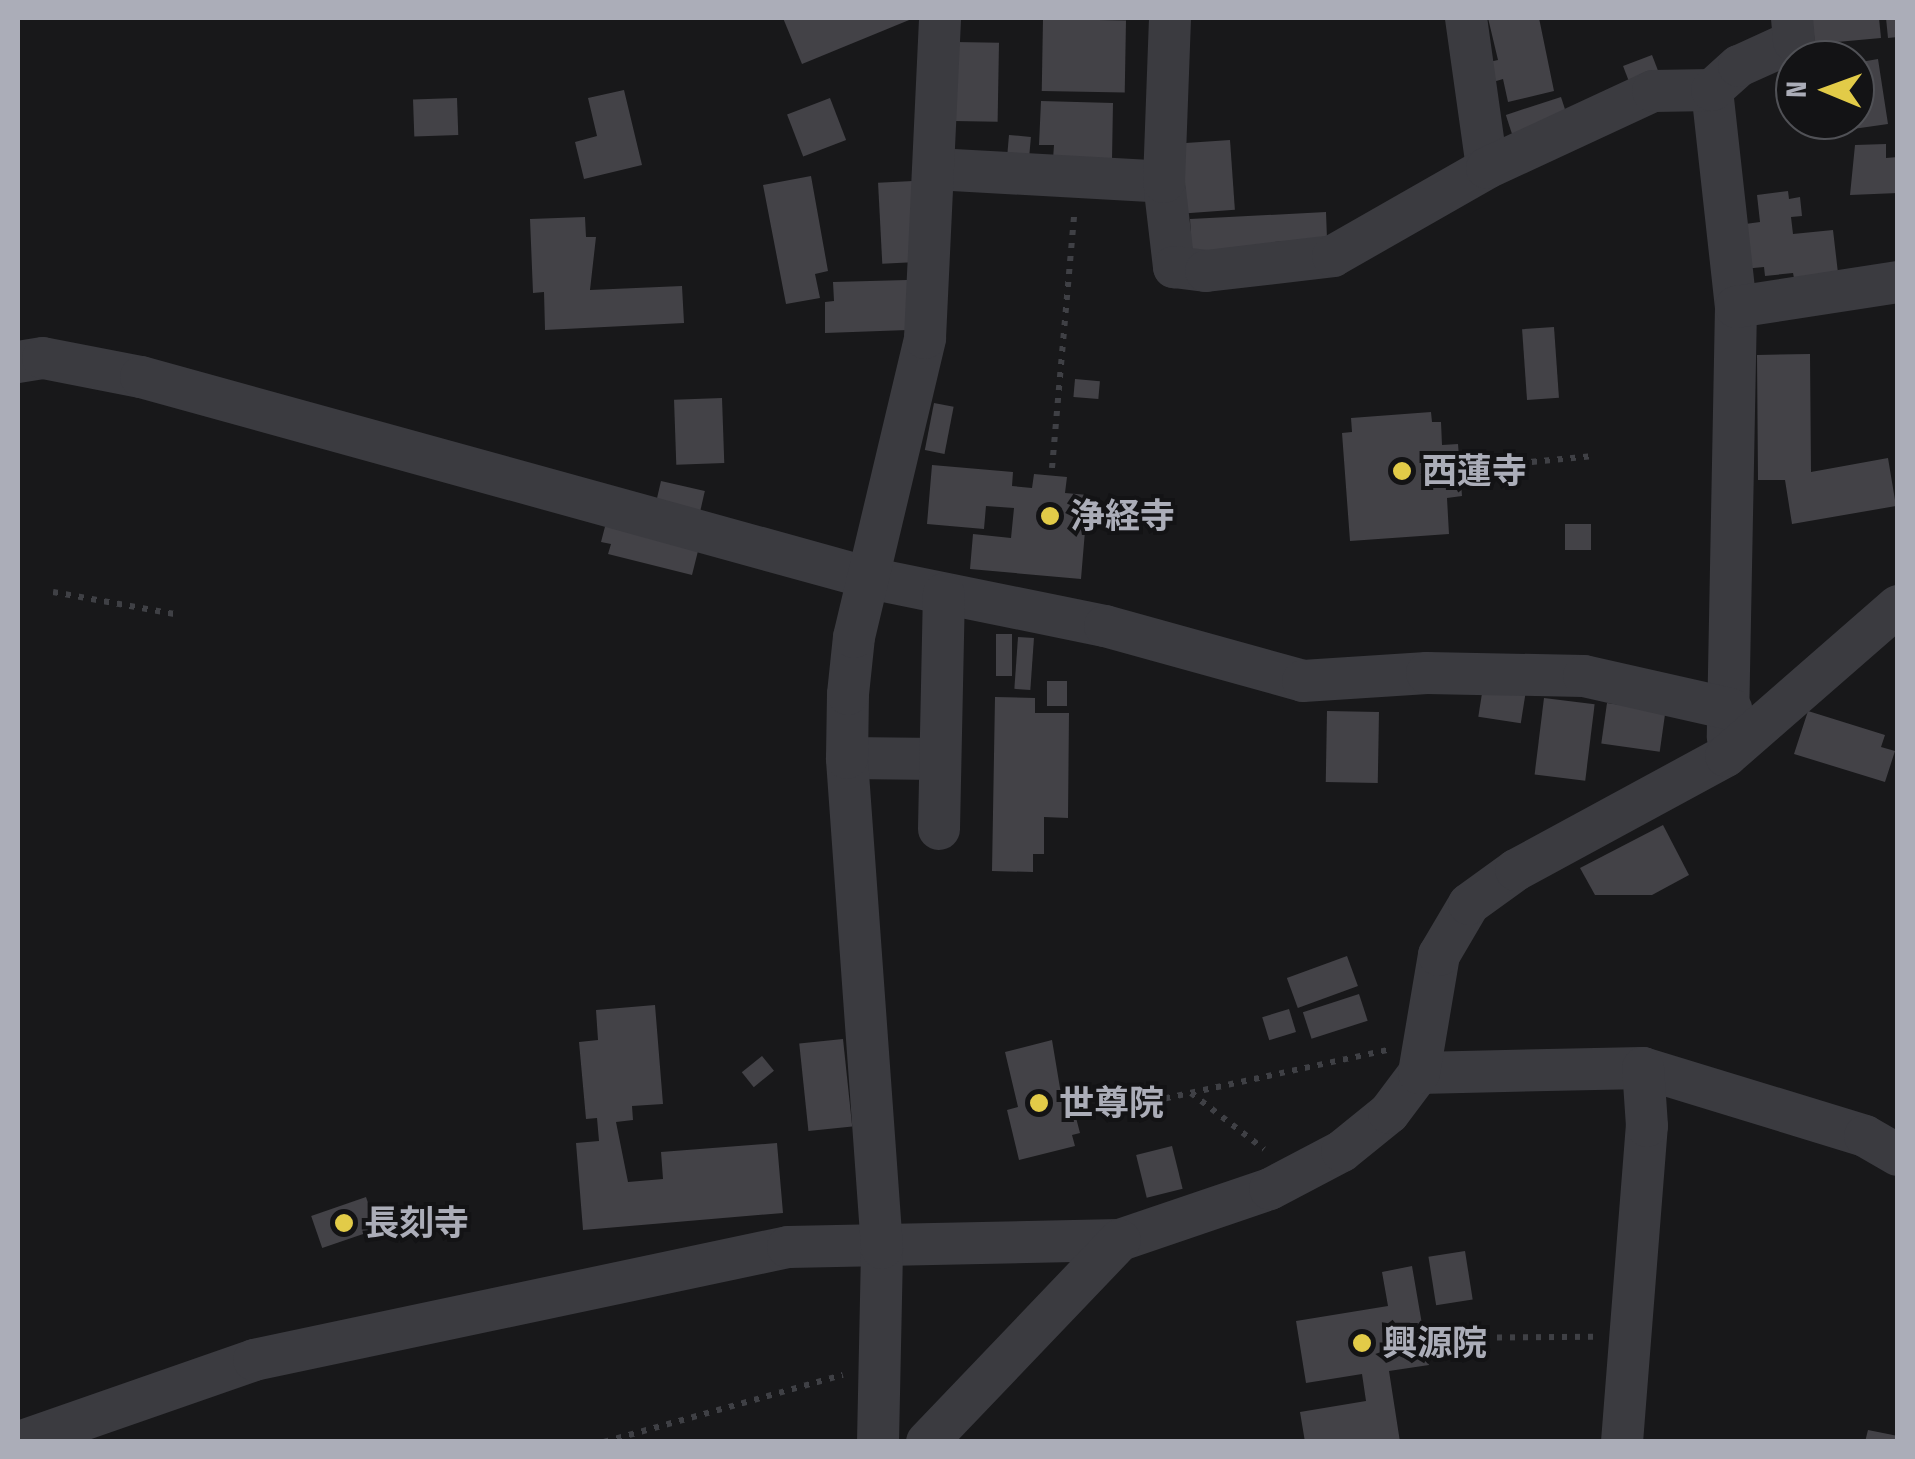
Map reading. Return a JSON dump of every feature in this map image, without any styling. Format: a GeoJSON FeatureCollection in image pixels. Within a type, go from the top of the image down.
{"type":"FeatureCollection","features":[{"type":"Feature","properties":{"kind":"street"},"geometry":{"type":"LineString","coordinates":[[878,1442],[882,1248],[846,758],[854,637],[926,338],[940,18]]}},
{"type":"Feature","properties":{"kind":"street"},"geometry":{"type":"LineString","coordinates":[[1170,18],[1164,182],[1174,268],[1206,271],[1333,256],[1487,168],[1653,91],[1712,90],[1739,66],[1794,41],[1792,18]]}},
{"type":"Feature","properties":{"kind":"street"},"geometry":{"type":"LineString","coordinates":[[1466,18],[1487,168]]}},
{"type":"Feature","properties":{"kind":"street"},"geometry":{"type":"LineString","coordinates":[[1712,90],[1736,307],[1731,709],[1726,756]]}},
{"type":"Feature","properties":{"kind":"street"},"geometry":{"type":"LineString","coordinates":[[935,169],[1164,182]]}},
{"type":"Feature","properties":{"kind":"street"},"geometry":{"type":"LineString","coordinates":[[1736,307],[1898,282]]}},
{"type":"Feature","properties":{"kind":"street"},"geometry":{"type":"LineString","coordinates":[[18,362],[43,358],[141,377],[869,578],[1105,626],[1303,682],[1427,674],[1584,676],[1731,709]]}},
{"type":"Feature","properties":{"kind":"street"},"geometry":{"type":"LineString","coordinates":[[939,829],[944,594]]}},
{"type":"Feature","properties":{"kind":"street"},"geometry":{"type":"LineString","coordinates":[[19,1442],[66,1434],[254,1360],[788,1247],[1120,1240],[1297,1174],[1342,1152],[1389,1113],[1421,1057],[1439,955],[1468,904],[1516,870],[1726,756],[1898,606]]}},
{"type":"Feature","properties":{"kind":"street"},"geometry":{"type":"LineString","coordinates":[[846,758],[940,759]]}},
{"type":"Feature","properties":{"kind":"street"},"geometry":{"type":"LineString","coordinates":[[1421,1057],[1643,1068],[1865,1136],[1898,1154]]}},
{"type":"Feature","properties":{"kind":"street"},"geometry":{"type":"LineString","coordinates":[[1622,1442],[1647,1126],[1643,1068]]}},
{"type":"Feature","properties":{"kind":"street"},"geometry":{"type":"LineString","coordinates":[[927,1442],[1120,1240]]}},
{"type":"Feature","properties":{"kind":"path"},"geometry":{"type":"LineString","coordinates":[[1052,468],[1077,178]]}},
{"type":"Feature","properties":{"kind":"path"},"geometry":{"type":"LineString","coordinates":[[1467,468],[1593,456]]}},
{"type":"Feature","properties":{"kind":"path"},"geometry":{"type":"LineString","coordinates":[[53,592],[180,615]]}},
{"type":"Feature","properties":{"kind":"path"},"geometry":{"type":"LineString","coordinates":[[1089,1115],[1191,1092],[1421,1057]]}},
{"type":"Feature","properties":{"kind":"path"},"geometry":{"type":"LineString","coordinates":[[1191,1092],[1297,1174]]}},
{"type":"Feature","properties":{"kind":"path"},"geometry":{"type":"LineString","coordinates":[[1432,1338],[1632,1337]]}},
{"type":"Feature","properties":{"kind":"path"},"geometry":{"type":"LineString","coordinates":[[604,1442],[882,1364]]}},
{"type":"Feature","properties":{"kind":"building"},"geometry":{"type":"Polygon","coordinates":[[[783,18],[914,18],[802,64],[783,18]]]}},
{"type":"Feature","properties":{"kind":"building"},"geometry":{"type":"Polygon","coordinates":[[[1488,18],[1539,18],[1554,91],[1508,102],[1503,79],[1493,82],[1489,62],[1498,60],[1488,18]]]}},
{"type":"Feature","properties":{"kind":"building"},"geometry":{"type":"Polygon","coordinates":[[[1812,18],[1879,18],[1881,38],[1815,40],[1812,18]]]}},
{"type":"Feature","properties":{"kind":"building"},"geometry":{"type":"Polygon","coordinates":[[[1886,18],[1898,18],[1898,37],[1888,38],[1886,18]]]}},
{"type":"Feature","properties":{"kind":"building"},"geometry":{"type":"Polygon","coordinates":[[[1043,19],[1126,20],[1125,92],[1042,91],[1043,19]]]}},
{"type":"Feature","properties":{"kind":"building"},"geometry":{"type":"Polygon","coordinates":[[[955,42],[999,43],[998,122],[954,121],[955,42]]]}},
{"type":"Feature","properties":{"kind":"building"},"geometry":{"type":"Polygon","coordinates":[[[1652,55],[1660,76],[1631,87],[1623,66],[1652,55]]]}},
{"type":"Feature","properties":{"kind":"building"},"geometry":{"type":"Polygon","coordinates":[[[1878,59],[1888,124],[1875,126],[1878,59]]]}},
{"type":"Feature","properties":{"kind":"building"},"geometry":{"type":"Polygon","coordinates":[[[624,90],[642,165],[584,179],[575,142],[597,136],[588,98],[624,90]]]}},
{"type":"Feature","properties":{"kind":"building"},"geometry":{"type":"Polygon","coordinates":[[[1561,97],[1569,122],[1514,140],[1506,115],[1561,97]]]}},
{"type":"Feature","properties":{"kind":"building"},"geometry":{"type":"Polygon","coordinates":[[[457,98],[458,135],[414,137],[413,100],[457,98]]]}},
{"type":"Feature","properties":{"kind":"building"},"geometry":{"type":"Polygon","coordinates":[[[830,98],[846,140],[803,156],[787,114],[830,98]]]}},
{"type":"Feature","properties":{"kind":"building"},"geometry":{"type":"Polygon","coordinates":[[[1041,101],[1113,103],[1112,160],[1053,159],[1054,145],[1039,145],[1041,101]]]}},
{"type":"Feature","properties":{"kind":"building"},"geometry":{"type":"Polygon","coordinates":[[[1009,135],[1031,137],[1028,169],[1006,167],[1009,135]]]}},
{"type":"Feature","properties":{"kind":"building"},"geometry":{"type":"Polygon","coordinates":[[[1230,140],[1235,210],[1187,213],[1182,143],[1230,140]]]}},
{"type":"Feature","properties":{"kind":"building"},"geometry":{"type":"Polygon","coordinates":[[[1886,144],[1886,158],[1898,157],[1898,193],[1850,195],[1855,145],[1886,144]]]}},
{"type":"Feature","properties":{"kind":"building"},"geometry":{"type":"Polygon","coordinates":[[[811,176],[828,271],[815,274],[820,298],[786,304],[763,185],[811,176]]]}},
{"type":"Feature","properties":{"kind":"building"},"geometry":{"type":"Polygon","coordinates":[[[913,181],[917,262],[882,264],[878,183],[913,181]]]}},
{"type":"Feature","properties":{"kind":"building"},"geometry":{"type":"Polygon","coordinates":[[[1788,191],[1789,199],[1800,197],[1802,216],[1791,217],[1793,234],[1833,230],[1838,273],[1794,278],[1793,273],[1765,276],[1764,267],[1743,269],[1738,225],[1760,222],[1757,195],[1788,191]]]}},
{"type":"Feature","properties":{"kind":"building"},"geometry":{"type":"Polygon","coordinates":[[[1326,212],[1327,239],[1274,242],[1275,254],[1192,258],[1190,219],[1326,212]]]}},
{"type":"Feature","properties":{"kind":"building"},"geometry":{"type":"Polygon","coordinates":[[[585,217],[586,237],[596,237],[590,290],[682,286],[684,323],[545,330],[544,292],[533,293],[530,219],[585,217]]]}},
{"type":"Feature","properties":{"kind":"building"},"geometry":{"type":"Polygon","coordinates":[[[907,280],[908,330],[825,333],[825,302],[834,301],[833,282],[907,280]]]}},
{"type":"Feature","properties":{"kind":"building"},"geometry":{"type":"Polygon","coordinates":[[[1554,327],[1559,398],[1527,400],[1522,329],[1554,327]]]}},
{"type":"Feature","properties":{"kind":"building"},"geometry":{"type":"Polygon","coordinates":[[[1810,354],[1811,472],[1888,458],[1896,506],[1792,524],[1785,480],[1758,480],[1757,355],[1810,354]]]}},
{"type":"Feature","properties":{"kind":"building"},"geometry":{"type":"Polygon","coordinates":[[[1075,379],[1100,381],[1098,399],[1073,397],[1075,379]]]}},
{"type":"Feature","properties":{"kind":"building"},"geometry":{"type":"Polygon","coordinates":[[[722,398],[724,463],[676,465],[674,400],[722,398]]]}},
{"type":"Feature","properties":{"kind":"building"},"geometry":{"type":"Polygon","coordinates":[[[934,403],[954,407],[944,454],[925,450],[934,403]]]}},
{"type":"Feature","properties":{"kind":"building","name":"西蓮寺"},"geometry":{"type":"Polygon","coordinates":[[[1431,412],[1432,422],[1441,422],[1442,445],[1458,444],[1462,496],[1447,498],[1449,534],[1350,541],[1342,433],[1352,432],[1351,418],[1431,412]]]}},
{"type":"Feature","properties":{"kind":"building","name":"浄経寺"},"geometry":{"type":"Polygon","coordinates":[[[932,465],[1013,472],[1012,486],[1032,488],[1034,474],[1067,477],[1065,493],[1088,495],[1081,579],[970,569],[973,534],[1011,538],[1014,508],[986,506],[984,529],[927,524],[932,465]]]}},
{"type":"Feature","properties":{"kind":"building"},"geometry":{"type":"Polygon","coordinates":[[[661,481],[705,491],[699,516],[655,506],[661,481]]]}},
{"type":"Feature","properties":{"kind":"building"},"geometry":{"type":"Polygon","coordinates":[[[607,519],[700,543],[692,575],[608,554],[611,544],[601,542],[607,519]]]}},
{"type":"Feature","properties":{"kind":"building"},"geometry":{"type":"Polygon","coordinates":[[[1565,524],[1591,524],[1591,550],[1565,550],[1565,524]]]}},
{"type":"Feature","properties":{"kind":"building"},"geometry":{"type":"Polygon","coordinates":[[[996,634],[1012,634],[1012,676],[996,676],[996,634]]]}},
{"type":"Feature","properties":{"kind":"building"},"geometry":{"type":"Polygon","coordinates":[[[1018,637],[1034,638],[1030,690],[1014,689],[1018,637]]]}},
{"type":"Feature","properties":{"kind":"building"},"geometry":{"type":"Polygon","coordinates":[[[1047,681],[1067,681],[1067,706],[1047,706],[1047,681]]]}},
{"type":"Feature","properties":{"kind":"building"},"geometry":{"type":"Polygon","coordinates":[[[1483,687],[1525,694],[1521,723],[1478,717],[1483,687]]]}},
{"type":"Feature","properties":{"kind":"building"},"geometry":{"type":"Polygon","coordinates":[[[995,697],[1035,698],[1035,713],[1069,713],[1068,818],[1044,817],[1044,854],[1033,854],[1033,872],[992,871],[995,697]]]}},
{"type":"Feature","properties":{"kind":"building"},"geometry":{"type":"Polygon","coordinates":[[[1544,698],[1595,704],[1585,781],[1535,774],[1544,698]]]}},
{"type":"Feature","properties":{"kind":"building"},"geometry":{"type":"Polygon","coordinates":[[[1607,703],[1665,711],[1660,752],[1601,744],[1607,703]]]}},
{"type":"Feature","properties":{"kind":"building"},"geometry":{"type":"Polygon","coordinates":[[[1327,711],[1379,712],[1378,783],[1326,782],[1327,711]]]}},
{"type":"Feature","properties":{"kind":"building"},"geometry":{"type":"Polygon","coordinates":[[[1808,711],[1885,735],[1881,747],[1895,751],[1885,782],[1794,754],[1808,711]]]}},
{"type":"Feature","properties":{"kind":"building"},"geometry":{"type":"Polygon","coordinates":[[[1663,825],[1689,875],[1652,895],[1595,895],[1580,868],[1663,825]]]}},
{"type":"Feature","properties":{"kind":"building"},"geometry":{"type":"Polygon","coordinates":[[[1347,956],[1358,986],[1298,1008],[1287,978],[1347,956]]]}},
{"type":"Feature","properties":{"kind":"building"},"geometry":{"type":"Polygon","coordinates":[[[1359,994],[1368,1021],[1312,1039],[1303,1012],[1359,994]]]}},
{"type":"Feature","properties":{"kind":"building"},"geometry":{"type":"Polygon","coordinates":[[[655,1005],[663,1104],[632,1106],[633,1120],[616,1122],[628,1182],[663,1179],[661,1152],[777,1143],[783,1213],[583,1230],[576,1143],[599,1141],[597,1118],[586,1119],[579,1042],[598,1040],[596,1010],[655,1005]]]}},
{"type":"Feature","properties":{"kind":"building"},"geometry":{"type":"Polygon","coordinates":[[[1289,1009],[1296,1032],[1269,1040],[1262,1017],[1289,1009]]]}},
{"type":"Feature","properties":{"kind":"building"},"geometry":{"type":"Polygon","coordinates":[[[843,1039],[852,1127],[808,1131],[799,1044],[843,1039]]]}},
{"type":"Feature","properties":{"kind":"building","name":"世尊院"},"geometry":{"type":"Polygon","coordinates":[[[1052,1040],[1064,1112],[1074,1110],[1080,1133],[1072,1135],[1075,1146],[1019,1160],[1007,1110],[1018,1107],[1005,1052],[1052,1040]]]}},
{"type":"Feature","properties":{"kind":"building"},"geometry":{"type":"Polygon","coordinates":[[[762,1056],[774,1071],[754,1087],[742,1072],[762,1056]]]}},
{"type":"Feature","properties":{"kind":"building"},"geometry":{"type":"Polygon","coordinates":[[[1172,1146],[1183,1189],[1147,1198],[1136,1155],[1172,1146]]]}},
{"type":"Feature","properties":{"kind":"building","name":"長刻寺"},"geometry":{"type":"Polygon","coordinates":[[[366,1197],[377,1229],[322,1248],[311,1216],[366,1197]]]}},
{"type":"Feature","properties":{"kind":"building"},"geometry":{"type":"Polygon","coordinates":[[[1465,1251],[1473,1299],[1436,1305],[1428,1257],[1465,1251]]]}},
{"type":"Feature","properties":{"kind":"building","name":"興源院"},"geometry":{"type":"Polygon","coordinates":[[[1412,1266],[1429,1365],[1389,1371],[1400,1442],[1305,1442],[1300,1412],[1366,1401],[1362,1374],[1306,1383],[1296,1321],[1388,1306],[1382,1272],[1412,1266]]]}},
{"type":"Feature","properties":{"kind":"building"},"geometry":{"type":"Polygon","coordinates":[[[1868,1430],[1898,1436],[1898,1442],[1865,1442],[1868,1430]]]}},
{"type":"Feature","properties":{"kind":"place","name":"西蓮寺"},"geometry":{"type":"Point","coordinates":[1402,471]}},
{"type":"Feature","properties":{"kind":"place","name":"浄経寺"},"geometry":{"type":"Point","coordinates":[1050,516]}},
{"type":"Feature","properties":{"kind":"place","name":"世尊院"},"geometry":{"type":"Point","coordinates":[1039,1103]}},
{"type":"Feature","properties":{"kind":"place","name":"長刻寺"},"geometry":{"type":"Point","coordinates":[344,1223]}},
{"type":"Feature","properties":{"kind":"place","name":"興源院"},"geometry":{"type":"Point","coordinates":[1362,1343]}}]}
